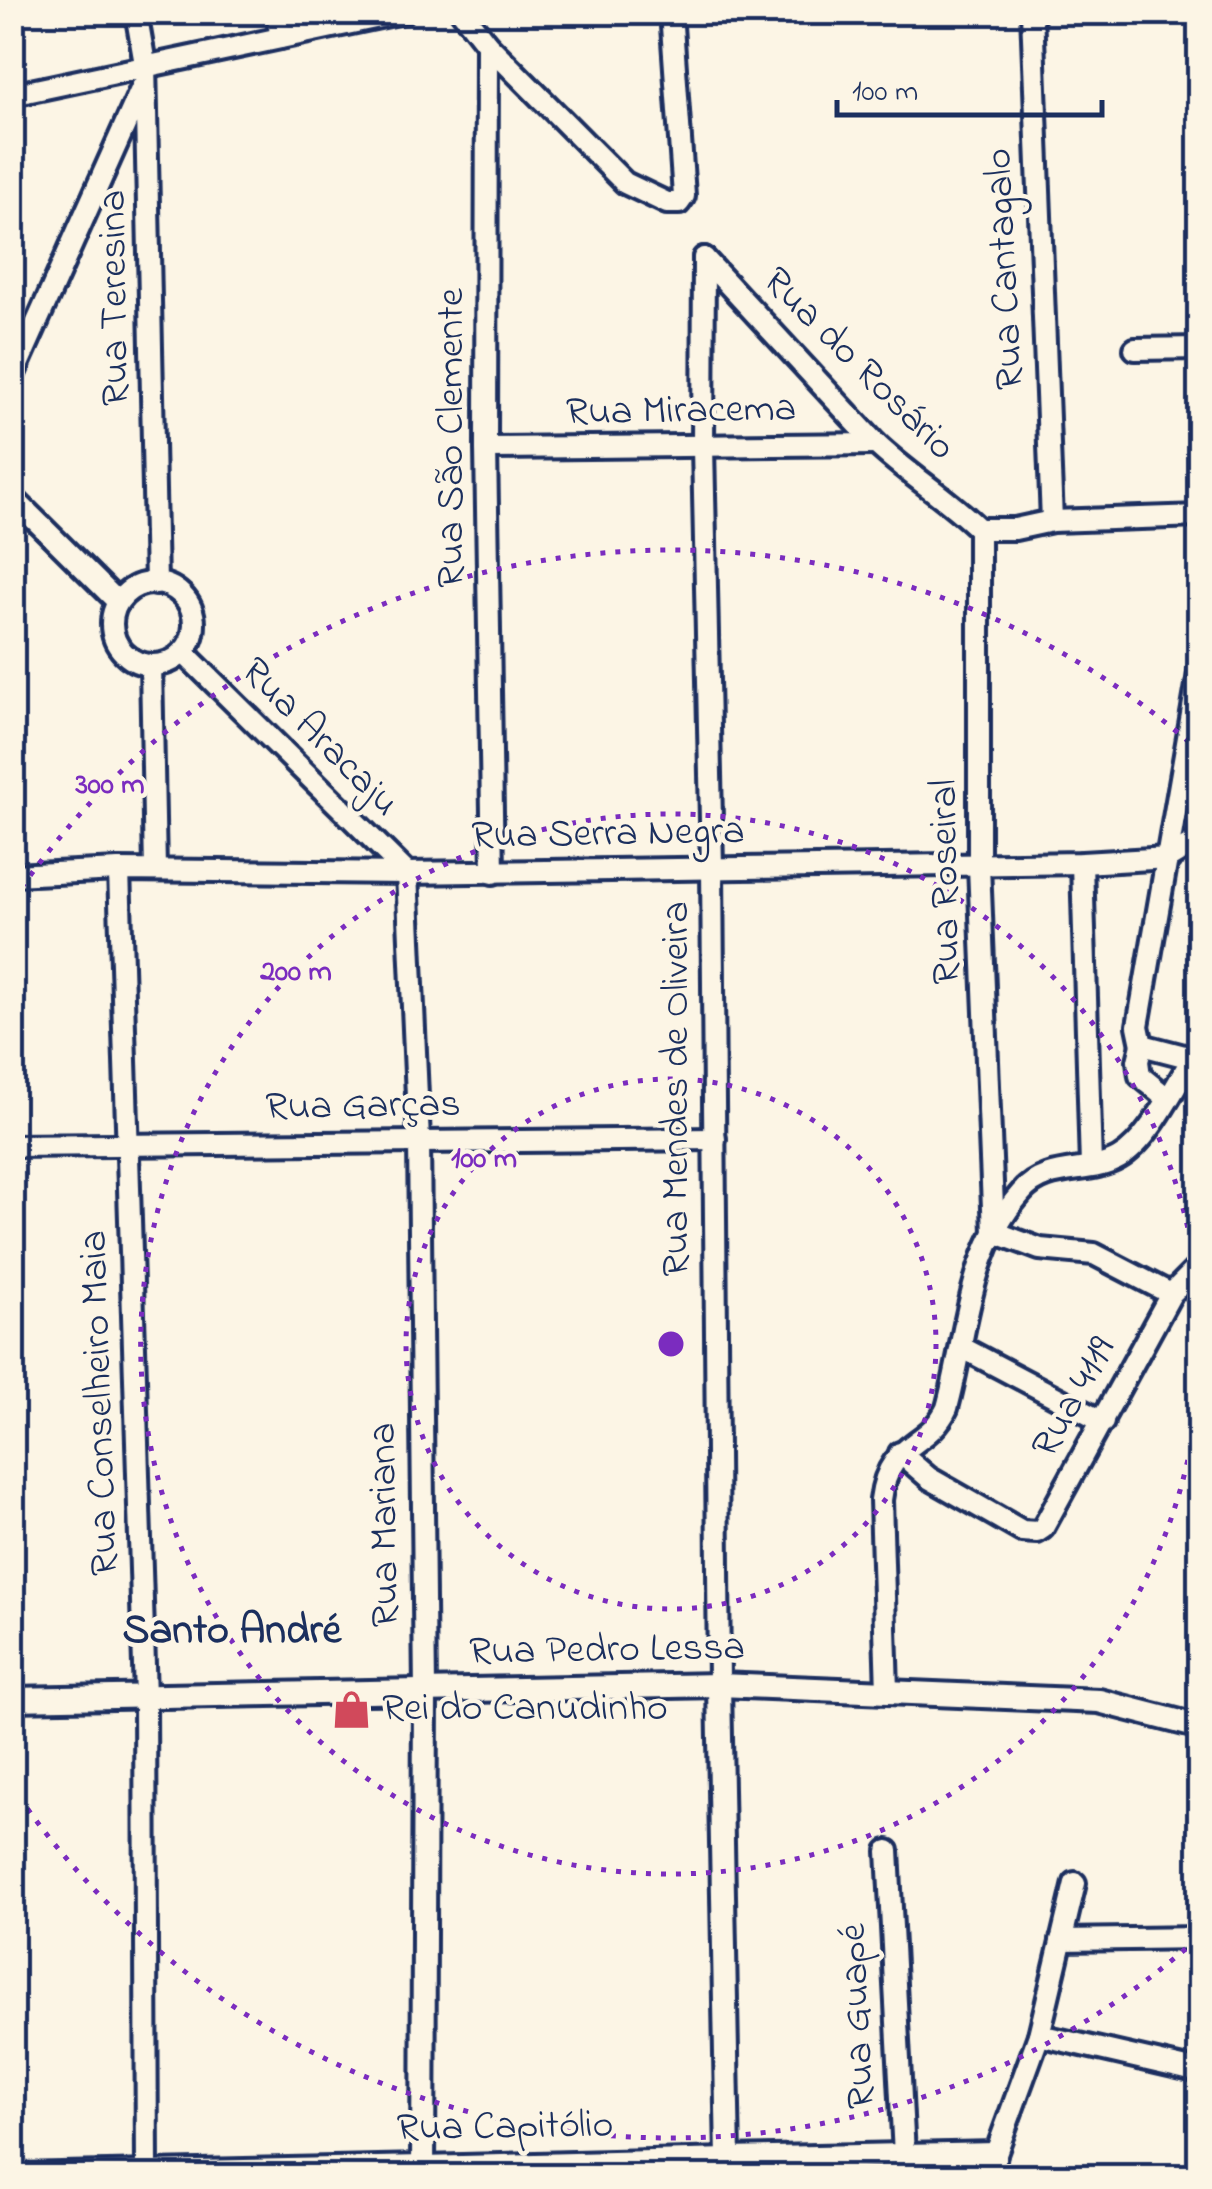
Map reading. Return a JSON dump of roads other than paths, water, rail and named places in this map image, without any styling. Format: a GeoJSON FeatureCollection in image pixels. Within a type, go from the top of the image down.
{"type":"FeatureCollection","features":[{"type":"Feature","properties":{"kind":"street","name":"Rua Teresina"},"geometry":{"type":"LineString","coordinates":[[136,12],[145,72],[156,584]]}},
{"type":"Feature","properties":{"kind":"street"},"geometry":{"type":"LineString","coordinates":[[278,12],[280,38]]}},
{"type":"Feature","properties":{"kind":"street"},"geometry":{"type":"LineString","coordinates":[[12,94],[145,72],[403,12]]}},
{"type":"Feature","properties":{"kind":"street"},"geometry":{"type":"LineString","coordinates":[[462,12],[487,44],[624,184],[668,203],[678,203],[684,196],[671,12]]}},
{"type":"Feature","properties":{"kind":"street","name":"Rua Cantagalo"},"geometry":{"type":"LineString","coordinates":[[1032,12],[1052,522]]}},
{"type":"Feature","properties":{"kind":"street","name":"Rua São Clemente"},"geometry":{"type":"LineString","coordinates":[[487,44],[486,448],[493,872]]}},
{"type":"Feature","properties":{"kind":"street"},"geometry":{"type":"LineString","coordinates":[[12,378],[145,72]]}},
{"type":"Feature","properties":{"kind":"street","name":"Rua do Rosário"},"geometry":{"type":"LineString","coordinates":[[704,258],[876,444],[978,529]]}},
{"type":"Feature","properties":{"kind":"street","name":"Rua Mendes de Oliveira"},"geometry":{"type":"LineString","coordinates":[[704,258],[703,447],[728,2159]]}},
{"type":"Feature","properties":{"kind":"street"},"geometry":{"type":"LineString","coordinates":[[1135,349],[1200,348]]}},
{"type":"Feature","properties":{"kind":"street","name":"Rua Miracema"},"geometry":{"type":"LineString","coordinates":[[486,448],[876,444]]}},
{"type":"Feature","properties":{"kind":"street"},"geometry":{"type":"LineString","coordinates":[[12,497],[118,602]]}},
{"type":"Feature","properties":{"kind":"street"},"geometry":{"type":"LineString","coordinates":[[978,529],[1200,516]]}},
{"type":"Feature","properties":{"kind":"street","name":"Rua Roseiral"},"geometry":{"type":"LineString","coordinates":[[978,529],[979,866],[994,1232]]}},
{"type":"Feature","properties":{"kind":"street"},"geometry":{"type":"LineString","coordinates":[[156,584],[180,594],[193,616],[194,629],[183,652],[174,660],[151,665],[128,657],[114,638],[113,613],[118,602],[134,588],[156,584]]}},
{"type":"Feature","properties":{"kind":"street","name":"Rua Aracaju"},"geometry":{"type":"LineString","coordinates":[[183,652],[407,874]]}},
{"type":"Feature","properties":{"kind":"street"},"geometry":{"type":"LineString","coordinates":[[151,665],[155,870]]}},
{"type":"Feature","properties":{"kind":"street"},"geometry":{"type":"LineString","coordinates":[[1166,1098],[1140,1076],[1142,1046],[1138,1026],[1200,668]]}},
{"type":"Feature","properties":{"kind":"street","name":"Rua Serra Negra"},"geometry":{"type":"LineString","coordinates":[[12,875],[119,870],[407,874],[1082,863],[1169,858],[1200,839]]}},
{"type":"Feature","properties":{"kind":"street"},"geometry":{"type":"LineString","coordinates":[[1082,863],[1091,1166]]}},
{"type":"Feature","properties":{"kind":"street","name":"Rua Conselheiro Maia"},"geometry":{"type":"LineString","coordinates":[[119,870],[145,1697],[146,2174]]}},
{"type":"Feature","properties":{"kind":"street","name":"Rua Mariana"},"geometry":{"type":"LineString","coordinates":[[407,874],[418,1141],[426,1691],[423,2172]]}},
{"type":"Feature","properties":{"kind":"street"},"geometry":{"type":"LineString","coordinates":[[887,1691],[881,1500],[884,1477],[900,1453],[943,1416],[956,1378],[970,1288],[994,1232],[1021,1192],[1052,1173],[1107,1164],[1124,1155],[1139,1140],[1196,1052],[1142,1046]]}},
{"type":"Feature","properties":{"kind":"street","name":"Rua Garças"},"geometry":{"type":"LineString","coordinates":[[12,1146],[714,1139]]}},
{"type":"Feature","properties":{"kind":"street"},"geometry":{"type":"LineString","coordinates":[[994,1232],[1040,1249],[1094,1254],[1171,1294]]}},
{"type":"Feature","properties":{"kind":"street","name":"Rua 4119"},"geometry":{"type":"LineString","coordinates":[[900,1453],[929,1478],[1022,1530],[1037,1532],[1043,1528],[1103,1422],[1171,1294],[1200,1265]]}},
{"type":"Feature","properties":{"kind":"street"},"geometry":{"type":"LineString","coordinates":[[961,1347],[1103,1422]]}},
{"type":"Feature","properties":{"kind":"street","name":"Rua Pedro Lessa"},"geometry":{"type":"LineString","coordinates":[[12,1699],[719,1685],[1099,1701],[1200,1727]]}},
{"type":"Feature","properties":{"kind":"street","name":"Rua Guapé"},"geometry":{"type":"LineString","coordinates":[[888,1851],[904,2166]]}},
{"type":"Feature","properties":{"kind":"street"},"geometry":{"type":"LineString","coordinates":[[992,2176],[996,2153],[1039,2035],[1075,1883]]}},
{"type":"Feature","properties":{"kind":"street"},"geometry":{"type":"LineString","coordinates":[[1062,1940],[1200,1938]]}},
{"type":"Feature","properties":{"kind":"street"},"geometry":{"type":"LineString","coordinates":[[1039,2035],[1200,2072]]}},
{"type":"Feature","properties":{"kind":"street","name":"Rua Capitólio"},"geometry":{"type":"LineString","coordinates":[[16,2176],[423,2172],[728,2159],[904,2166],[996,2153]]}},
{"type":"Feature","properties":{"kind":"place","name":"Rei do Canudinho"},"geometry":{"type":"Point","coordinates":[352,1709]}},
{"type":"Feature","properties":{"kind":"district","name":"Santo André"},"geometry":{"type":"Point","coordinates":[232,1631]}}]}
